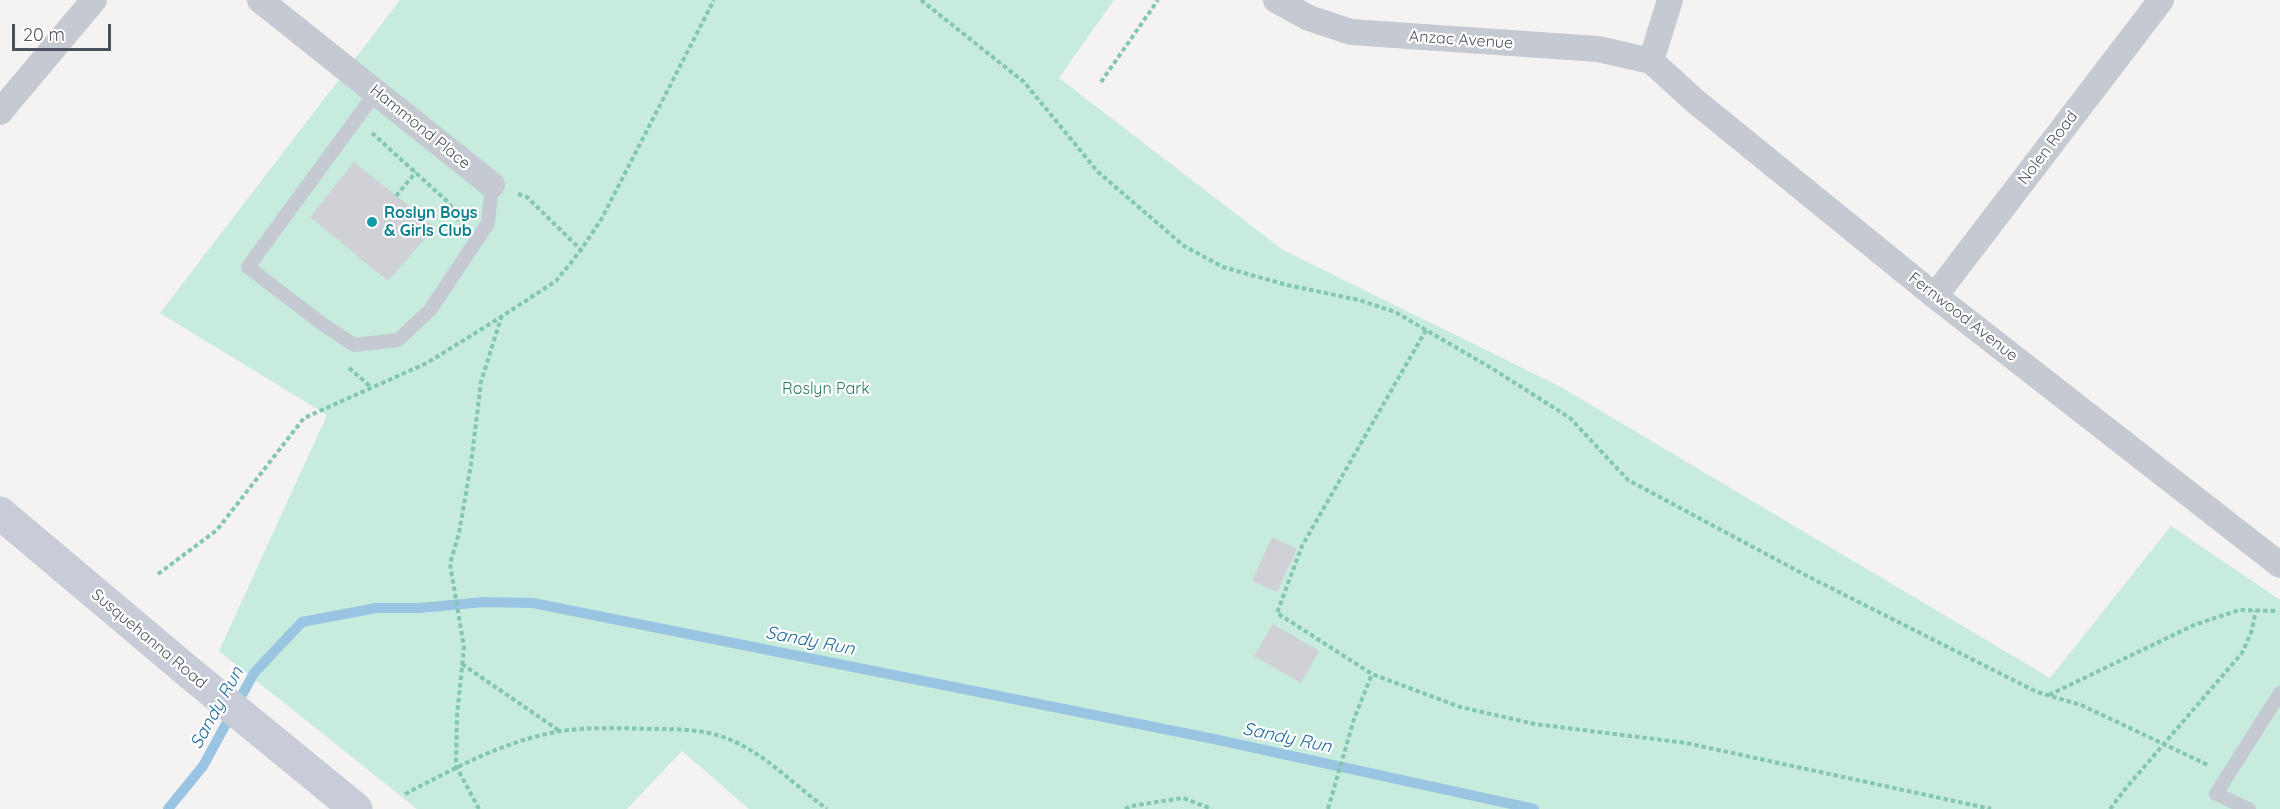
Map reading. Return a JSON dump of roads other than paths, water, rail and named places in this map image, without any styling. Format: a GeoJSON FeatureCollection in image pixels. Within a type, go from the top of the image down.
{"type":"FeatureCollection","features":[{"type":"Feature","properties":{"kind":"main road","name":"Susquehanna Road"},"geometry":{"type":"LineString","coordinates":[[0,513],[356,809]]}},
{"type":"Feature","properties":{"kind":"street"},"geometry":{"type":"LineString","coordinates":[[0,112],[93,0]]}},
{"type":"Feature","properties":{"kind":"street","name":"Hammond Place"},"geometry":{"type":"LineString","coordinates":[[260,0],[492,185]]}},
{"type":"Feature","properties":{"kind":"street","name":"Anzac Avenue"},"geometry":{"type":"LineString","coordinates":[[1276,0],[1309,18],[1351,32],[1598,49],[1652,61]]}},
{"type":"Feature","properties":{"kind":"street"},"geometry":{"type":"LineString","coordinates":[[1652,61],[1670,0]]}},
{"type":"Feature","properties":{"kind":"street","name":"Nolen Road"},"geometry":{"type":"LineString","coordinates":[[1935,296],[2161,0]]}},
{"type":"Feature","properties":{"kind":"street","name":"Fernwood Avenue"},"geometry":{"type":"LineString","coordinates":[[1652,61],[1695,101],[1935,296],[2280,565]]}},
{"type":"Feature","properties":{"kind":"lane"},"geometry":{"type":"LineString","coordinates":[[376,92],[248,267],[321,323],[354,345],[398,340],[430,310],[488,223],[492,185]]}},
{"type":"Feature","properties":{"kind":"lane"},"geometry":{"type":"LineString","coordinates":[[2249,809],[2216,794],[2280,693]]}},
{"type":"Feature","properties":{"kind":"waterway","name":"Sandy Run"},"geometry":{"type":"LineString","coordinates":[[168,809],[203,766],[254,673],[302,622],[376,608],[419,608],[484,602],[533,603],[1214,739],[1534,809]]}},
{"type":"Feature","properties":{"kind":"place","name":"Roslyn Boys & Girls Club"},"geometry":{"type":"Point","coordinates":[372,222]}},
{"type":"Feature","properties":{"kind":"park label","name":"Roslyn Park"},"geometry":{"type":"Point","coordinates":[826,389]}}]}
